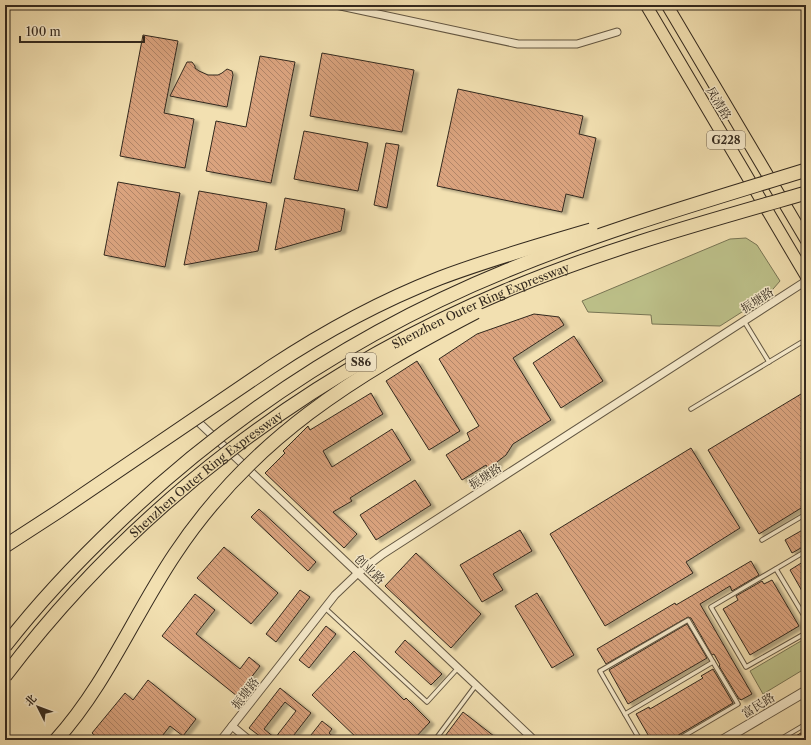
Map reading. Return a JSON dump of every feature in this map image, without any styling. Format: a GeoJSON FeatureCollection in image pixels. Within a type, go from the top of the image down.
{"type":"FeatureCollection","features":[{"type":"Feature","properties":{"kind":"highway","name":"凤清路"},"geometry":{"type":"LineString","coordinates":[[646,5],[806,276]]}},
{"type":"Feature","properties":{"kind":"highway","name":"凤清路"},"geometry":{"type":"LineString","coordinates":[[667,5],[806,240]]}},
{"type":"Feature","properties":{"kind":"highway","name":"Shenzhen Outer Ring Expressway"},"geometry":{"type":"LineString","coordinates":[[5,646],[30,614],[68,573],[149,494],[214,439],[266,401],[354,345],[404,318],[480,282],[525,263],[584,241],[806,170]]}},
{"type":"Feature","properties":{"kind":"highway","name":"Shenzhen Outer Ring Expressway"},"geometry":{"type":"LineString","coordinates":[[5,676],[46,624],[100,566],[172,498],[238,444],[302,399],[391,345],[466,308],[582,261],[663,235],[806,193]]}},
{"type":"Feature","properties":{"kind":"highway"},"geometry":{"type":"LineString","coordinates":[[5,546],[287,357],[320,337],[376,307],[440,279],[510,254],[617,222],[690,206]]}},
{"type":"Feature","properties":{"kind":"highway"},"geometry":{"type":"LineString","coordinates":[[56,740],[71,723],[93,693],[156,584],[190,532],[222,492],[266,448],[315,408],[368,372],[466,317],[555,271]]}},
{"type":"Feature","properties":{"kind":"street"},"geometry":{"type":"LineString","coordinates":[[336,5],[518,44],[577,44],[617,32]]}},
{"type":"Feature","properties":{"kind":"street","name":"振塘路"},"geometry":{"type":"LineString","coordinates":[[222,740],[335,595],[358,573],[396,546],[806,281]]}},
{"type":"Feature","properties":{"kind":"street","name":"创业路"},"geometry":{"type":"LineString","coordinates":[[190,414],[534,740]]}},
{"type":"Feature","properties":{"kind":"street","name":"富民路"},"geometry":{"type":"LineString","coordinates":[[724,740],[806,691]]}},
{"type":"Feature","properties":{"kind":"street"},"geometry":{"type":"LineString","coordinates":[[232,726],[249,740]]}},
{"type":"Feature","properties":{"kind":"lane"},"geometry":{"type":"LineString","coordinates":[[744,321],[770,362]]}},
{"type":"Feature","properties":{"kind":"lane"},"geometry":{"type":"LineString","coordinates":[[692,409],[802,342],[806,348]]}},
{"type":"Feature","properties":{"kind":"lane"},"geometry":{"type":"LineString","coordinates":[[762,540],[806,514]]}},
{"type":"Feature","properties":{"kind":"lane"},"geometry":{"type":"LineString","coordinates":[[806,551],[711,607],[746,667],[806,633]]}},
{"type":"Feature","properties":{"kind":"lane"},"geometry":{"type":"LineString","coordinates":[[776,569],[806,619]]}},
{"type":"Feature","properties":{"kind":"lane"},"geometry":{"type":"LineString","coordinates":[[325,608],[427,702],[458,668]]}},
{"type":"Feature","properties":{"kind":"lane"},"geometry":{"type":"LineString","coordinates":[[640,740],[600,671],[688,620],[738,704],[677,740]]}},
{"type":"Feature","properties":{"kind":"lane"},"geometry":{"type":"LineString","coordinates":[[625,714],[713,662]]}},
{"type":"Feature","properties":{"kind":"lane"},"geometry":{"type":"LineString","coordinates":[[434,740],[476,685]]}},
{"type":"Feature","properties":{"kind":"lane"},"geometry":{"type":"LineString","coordinates":[[779,740],[806,724]]}},
{"type":"Feature","properties":{"kind":"green space"},"geometry":{"type":"Polygon","coordinates":[[[746,238],[757,245],[780,281],[767,296],[720,326],[652,324],[651,315],[588,312],[582,301],[730,239],[746,238]]]}},
{"type":"Feature","properties":{"kind":"green space"},"geometry":{"type":"Polygon","coordinates":[[[806,638],[806,668],[763,694],[750,671],[806,638]]]}},
{"type":"Feature","properties":{"kind":"building"},"geometry":{"type":"Polygon","coordinates":[[[143,35],[178,41],[164,113],[194,119],[185,168],[120,156],[143,35]]]}},
{"type":"Feature","properties":{"kind":"building"},"geometry":{"type":"Polygon","coordinates":[[[322,53],[414,70],[402,132],[310,116],[322,53]]]}},
{"type":"Feature","properties":{"kind":"building"},"geometry":{"type":"Polygon","coordinates":[[[260,56],[295,62],[271,183],[206,171],[216,121],[246,127],[260,56]]]}},
{"type":"Feature","properties":{"kind":"building"},"geometry":{"type":"Polygon","coordinates":[[[187,62],[192,62],[195,68],[208,75],[218,75],[227,69],[232,71],[233,75],[227,107],[170,96],[187,62]]]}},
{"type":"Feature","properties":{"kind":"building"},"geometry":{"type":"Polygon","coordinates":[[[458,89],[583,116],[579,134],[596,138],[583,198],[566,194],[562,212],[437,186],[458,89]]]}},
{"type":"Feature","properties":{"kind":"building"},"geometry":{"type":"Polygon","coordinates":[[[304,131],[368,143],[358,191],[294,179],[304,131]]]}},
{"type":"Feature","properties":{"kind":"building"},"geometry":{"type":"Polygon","coordinates":[[[386,143],[399,145],[387,208],[374,205],[386,143]]]}},
{"type":"Feature","properties":{"kind":"building"},"geometry":{"type":"Polygon","coordinates":[[[118,182],[180,193],[165,267],[104,255],[118,182]]]}},
{"type":"Feature","properties":{"kind":"building"},"geometry":{"type":"Polygon","coordinates":[[[199,191],[267,203],[258,251],[184,265],[199,191]]]}},
{"type":"Feature","properties":{"kind":"building"},"geometry":{"type":"Polygon","coordinates":[[[285,198],[345,209],[341,231],[275,250],[285,198]]]}},
{"type":"Feature","properties":{"kind":"building"},"geometry":{"type":"Polygon","coordinates":[[[534,314],[559,317],[564,325],[513,358],[551,420],[513,444],[506,455],[497,462],[498,464],[489,470],[486,465],[462,480],[446,455],[470,440],[467,433],[479,426],[439,359],[477,334],[534,314]]]}},
{"type":"Feature","properties":{"kind":"building"},"geometry":{"type":"Polygon","coordinates":[[[574,336],[603,381],[561,408],[533,363],[574,336]]]}},
{"type":"Feature","properties":{"kind":"building"},"geometry":{"type":"Polygon","coordinates":[[[417,361],[460,431],[429,450],[386,381],[417,361]]]}},
{"type":"Feature","properties":{"kind":"building"},"geometry":{"type":"Polygon","coordinates":[[[806,391],[806,505],[759,534],[708,450],[806,391]]]}},
{"type":"Feature","properties":{"kind":"building"},"geometry":{"type":"Polygon","coordinates":[[[371,393],[383,414],[323,451],[332,467],[392,429],[411,460],[350,498],[352,501],[333,512],[357,534],[344,548],[265,473],[285,453],[283,451],[308,426],[310,430],[371,393]]]}},
{"type":"Feature","properties":{"kind":"building"},"geometry":{"type":"Polygon","coordinates":[[[691,448],[740,528],[686,562],[693,573],[605,626],[550,534],[691,448]]]}},
{"type":"Feature","properties":{"kind":"building"},"geometry":{"type":"Polygon","coordinates":[[[415,480],[431,505],[376,540],[360,515],[415,480]]]}},
{"type":"Feature","properties":{"kind":"building"},"geometry":{"type":"Polygon","coordinates":[[[259,509],[316,562],[308,571],[251,517],[259,509]]]}},
{"type":"Feature","properties":{"kind":"building"},"geometry":{"type":"Polygon","coordinates":[[[806,528],[806,545],[792,553],[785,540],[806,528]]]}},
{"type":"Feature","properties":{"kind":"building"},"geometry":{"type":"Polygon","coordinates":[[[520,530],[532,551],[493,574],[503,590],[482,602],[460,565],[520,530]]]}},
{"type":"Feature","properties":{"kind":"building"},"geometry":{"type":"Polygon","coordinates":[[[224,547],[278,593],[251,624],[197,578],[224,547]]]}},
{"type":"Feature","properties":{"kind":"building"},"geometry":{"type":"Polygon","coordinates":[[[416,553],[481,614],[451,648],[385,586],[416,553]]]}},
{"type":"Feature","properties":{"kind":"building"},"geometry":{"type":"Polygon","coordinates":[[[806,560],[806,598],[790,570],[806,560]]]}},
{"type":"Feature","properties":{"kind":"building"},"geometry":{"type":"Polygon","coordinates":[[[751,561],[759,575],[732,591],[730,586],[700,604],[752,694],[741,700],[739,699],[719,666],[720,665],[714,654],[712,655],[691,618],[688,617],[606,664],[597,649],[675,603],[676,605],[751,561]]]}},
{"type":"Feature","properties":{"kind":"building"},"geometry":{"type":"Polygon","coordinates":[[[772,580],[799,626],[750,655],[723,609],[738,600],[736,596],[762,581],[764,584],[772,580]]]}},
{"type":"Feature","properties":{"kind":"building"},"geometry":{"type":"Polygon","coordinates":[[[300,590],[310,597],[276,642],[266,634],[300,590]]]}},
{"type":"Feature","properties":{"kind":"building"},"geometry":{"type":"Polygon","coordinates":[[[537,593],[574,655],[552,668],[515,606],[537,593]]]}},
{"type":"Feature","properties":{"kind":"building"},"geometry":{"type":"Polygon","coordinates":[[[195,594],[215,610],[196,634],[240,669],[249,657],[260,666],[237,696],[162,636],[195,594]]]}},
{"type":"Feature","properties":{"kind":"building"},"geometry":{"type":"Polygon","coordinates":[[[687,624],[707,658],[628,704],[609,670],[687,624]]]}},
{"type":"Feature","properties":{"kind":"building"},"geometry":{"type":"Polygon","coordinates":[[[326,626],[336,634],[309,668],[299,660],[326,626]]]}},
{"type":"Feature","properties":{"kind":"building"},"geometry":{"type":"Polygon","coordinates":[[[405,640],[442,674],[431,685],[395,652],[405,640]]]}},
{"type":"Feature","properties":{"kind":"building"},"geometry":{"type":"Polygon","coordinates":[[[354,651],[404,700],[406,698],[430,722],[413,740],[359,740],[312,695],[354,651]]]}},
{"type":"Feature","properties":{"kind":"building"},"geometry":{"type":"Polygon","coordinates":[[[713,669],[733,703],[670,740],[651,740],[636,714],[649,707],[650,709],[703,678],[701,676],[713,669]]]}},
{"type":"Feature","properties":{"kind":"building"},"geometry":{"type":"Polygon","coordinates":[[[148,680],[196,719],[183,736],[170,726],[159,740],[100,740],[92,733],[125,693],[133,700],[148,680]]]}},
{"type":"Feature","properties":{"kind":"building"},"geometry":{"type":"Polygon","coordinates":[[[280,688],[311,713],[290,740],[265,740],[249,728],[280,688]],[[285,702],[264,729],[275,738],[296,711],[285,702]]]}},
{"type":"Feature","properties":{"kind":"building"},"geometry":{"type":"Polygon","coordinates":[[[463,712],[499,740],[442,740],[463,712]]]}},
{"type":"Feature","properties":{"kind":"building"},"geometry":{"type":"Polygon","coordinates":[[[322,721],[332,729],[329,733],[337,740],[307,740],[322,721]]]}},
{"type":"Feature","properties":{"kind":"building"},"geometry":{"type":"Polygon","coordinates":[[[806,730],[806,740],[789,740],[806,730]]]}}]}
